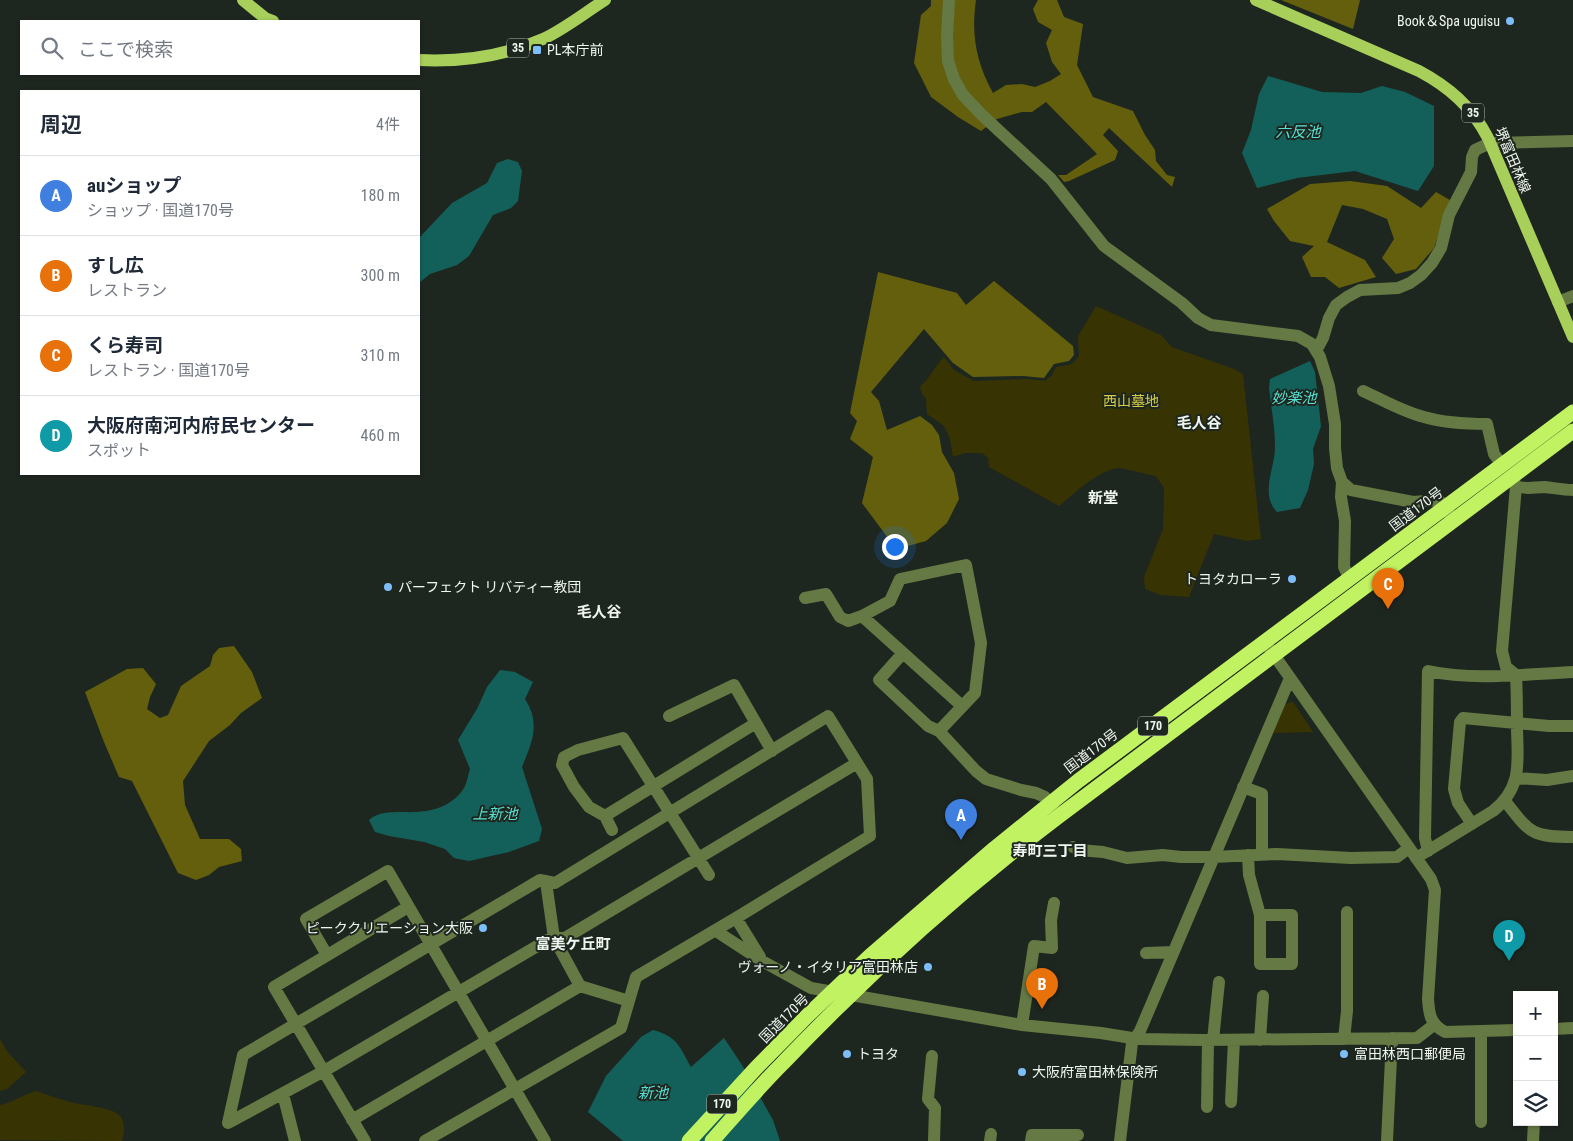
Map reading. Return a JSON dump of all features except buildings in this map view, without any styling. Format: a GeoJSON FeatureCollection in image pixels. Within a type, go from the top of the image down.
{"type":"FeatureCollection","features":[{"type":"Feature","properties":{"kind":"highway","name":"国道170号"},"geometry":{"type":"LineString","coordinates":[[1510,475],[1573,412]]}},
{"type":"Feature","properties":{"kind":"highway","name":"国道170号"},"geometry":{"type":"LineString","coordinates":[[712,1141],[812,1033],[1054,810],[1265,642],[1350,579],[1510,475],[1573,430]]}},
{"type":"Feature","properties":{"kind":"highway","name":"国道170号"},"geometry":{"type":"LineString","coordinates":[[689,1141],[756,1068],[833,992],[936,897],[1054,810],[1274,655],[1449,513]]}},
{"type":"Feature","properties":{"kind":"main road"},"geometry":{"type":"LineString","coordinates":[[243,0],[265,18],[270,20]]}},
{"type":"Feature","properties":{"kind":"main road","name":"35"},"geometry":{"type":"LineString","coordinates":[[420,60],[470,58],[500,54],[544,38],[605,0]]}},
{"type":"Feature","properties":{"kind":"main road","name":"堺富田林線"},"geometry":{"type":"LineString","coordinates":[[1256,0],[1419,71],[1441,83],[1467,106],[1482,126],[1573,337]]}},
{"type":"Feature","properties":{"kind":"street"},"geometry":{"type":"LineString","coordinates":[[949,0],[948,61],[954,79],[963,95],[1051,179],[1104,246],[1182,303],[1198,318],[1211,325],[1298,336],[1312,344],[1320,357],[1330,386],[1335,424],[1337,468],[1342,482],[1341,497],[1345,521],[1344,567],[1350,579]]}},
{"type":"Feature","properties":{"kind":"street"},"geometry":{"type":"LineString","coordinates":[[1316,351],[1336,305],[1360,290],[1398,288],[1410,283],[1432,263],[1441,248],[1449,215],[1471,172],[1472,157],[1475,150],[1490,144],[1573,141]]}},
{"type":"Feature","properties":{"kind":"street"},"geometry":{"type":"LineString","coordinates":[[1558,302],[1573,296]]}},
{"type":"Feature","properties":{"kind":"street"},"geometry":{"type":"LineString","coordinates":[[1363,391],[1424,417],[1446,422],[1487,424],[1494,454],[1510,475],[1528,488],[1546,487],[1554,490],[1573,490]]}},
{"type":"Feature","properties":{"kind":"street"},"geometry":{"type":"LineString","coordinates":[[1510,475],[1502,651],[1506,667],[1516,675]]}},
{"type":"Feature","properties":{"kind":"street"},"geometry":{"type":"LineString","coordinates":[[1342,482],[1351,490],[1413,502],[1440,500],[1449,513]]}},
{"type":"Feature","properties":{"kind":"street"},"geometry":{"type":"LineString","coordinates":[[805,598],[826,594],[840,617],[848,621],[862,616],[890,601],[900,579],[966,566],[981,642],[976,693],[939,731]]}},
{"type":"Feature","properties":{"kind":"street"},"geometry":{"type":"LineString","coordinates":[[862,616],[962,706]]}},
{"type":"Feature","properties":{"kind":"street"},"geometry":{"type":"LineString","coordinates":[[1265,642],[1431,879],[1435,890],[1428,999],[1429,1012],[1435,1024],[1445,1032],[1513,1030]]}},
{"type":"Feature","properties":{"kind":"street"},"geometry":{"type":"LineString","coordinates":[[903,653],[880,680],[928,726],[939,731],[976,771],[986,778],[1045,797],[1054,810]]}},
{"type":"Feature","properties":{"kind":"street"},"geometry":{"type":"LineString","coordinates":[[1428,851],[1425,838],[1428,671],[1474,675],[1573,672]]}},
{"type":"Feature","properties":{"kind":"street"},"geometry":{"type":"LineString","coordinates":[[1073,847],[1079,850],[1103,852],[1127,858],[1163,855],[1213,857],[1277,854],[1352,858],[1397,857],[1428,851],[1493,811],[1505,801],[1516,778],[1518,761],[1516,675]]}},
{"type":"Feature","properties":{"kind":"street"},"geometry":{"type":"LineString","coordinates":[[1120,1141],[1132,1043],[1136,1038],[1290,678]]}},
{"type":"Feature","properties":{"kind":"street"},"geometry":{"type":"LineString","coordinates":[[669,716],[734,685],[772,751]]}},
{"type":"Feature","properties":{"kind":"street"},"geometry":{"type":"LineString","coordinates":[[425,1141],[621,1028],[636,977],[716,931],[870,836],[867,779],[828,716],[555,883],[540,880],[243,1055],[228,1123],[323,1072],[551,938],[565,938],[857,763]]}},
{"type":"Feature","properties":{"kind":"street"},"geometry":{"type":"LineString","coordinates":[[1472,824],[1458,802],[1454,789],[1460,722],[1463,718],[1573,726]]}},
{"type":"Feature","properties":{"kind":"street"},"geometry":{"type":"LineString","coordinates":[[605,816],[756,723]]}},
{"type":"Feature","properties":{"kind":"street"},"geometry":{"type":"LineString","coordinates":[[612,830],[605,816],[589,807],[584,801],[562,765],[564,757],[578,750],[623,738],[708,875]]}},
{"type":"Feature","properties":{"kind":"street"},"geometry":{"type":"LineString","coordinates":[[1516,778],[1547,780],[1573,776]]}},
{"type":"Feature","properties":{"kind":"street"},"geometry":{"type":"LineString","coordinates":[[1243,787],[1262,794],[1262,855]]}},
{"type":"Feature","properties":{"kind":"street"},"geometry":{"type":"LineString","coordinates":[[1505,801],[1525,826],[1537,834],[1550,837],[1573,837]]}},
{"type":"Feature","properties":{"kind":"street"},"geometry":{"type":"LineString","coordinates":[[1248,855],[1249,875],[1260,915],[1260,964],[1292,964],[1292,915],[1260,915]]}},
{"type":"Feature","properties":{"kind":"street"},"geometry":{"type":"LineString","coordinates":[[327,955],[306,919],[388,871],[545,1141]]}},
{"type":"Feature","properties":{"kind":"street"},"geometry":{"type":"LineString","coordinates":[[546,882],[554,938],[580,986],[629,1000]]}},
{"type":"Feature","properties":{"kind":"street"},"geometry":{"type":"LineString","coordinates":[[1022,1025],[1034,946],[1052,948],[1051,920],[1054,903]]}},
{"type":"Feature","properties":{"kind":"street"},"geometry":{"type":"LineString","coordinates":[[365,1141],[294,1024],[274,987],[408,907]]}},
{"type":"Feature","properties":{"kind":"street"},"geometry":{"type":"LineString","coordinates":[[1344,1038],[1347,1011],[1347,912]]}},
{"type":"Feature","properties":{"kind":"street"},"geometry":{"type":"LineString","coordinates":[[736,918],[762,961]]}},
{"type":"Feature","properties":{"kind":"street"},"geometry":{"type":"LineString","coordinates":[[716,931],[762,961],[811,988],[1022,1025],[1136,1038],[1260,1040],[1417,1038],[1435,1024]]}},
{"type":"Feature","properties":{"kind":"street"},"geometry":{"type":"LineString","coordinates":[[1146,953],[1173,952]]}},
{"type":"Feature","properties":{"kind":"street"},"geometry":{"type":"LineString","coordinates":[[1207,1107],[1210,1040],[1218,982]]}},
{"type":"Feature","properties":{"kind":"street"},"geometry":{"type":"LineString","coordinates":[[352,1120],[580,986]]}},
{"type":"Feature","properties":{"kind":"street"},"geometry":{"type":"LineString","coordinates":[[1260,1040],[1263,996]]}},
{"type":"Feature","properties":{"kind":"street"},"geometry":{"type":"LineString","coordinates":[[1558,1029],[1573,1028]]}},
{"type":"Feature","properties":{"kind":"street"},"geometry":{"type":"LineString","coordinates":[[1481,1032],[1481,1122]]}},
{"type":"Feature","properties":{"kind":"street"},"geometry":{"type":"LineString","coordinates":[[1387,1141],[1392,1038]]}},
{"type":"Feature","properties":{"kind":"street"},"geometry":{"type":"LineString","coordinates":[[1231,1102],[1234,1040]]}},
{"type":"Feature","properties":{"kind":"street"},"geometry":{"type":"LineString","coordinates":[[932,1056],[928,1099],[935,1108],[934,1141]]}},
{"type":"Feature","properties":{"kind":"street"},"geometry":{"type":"LineString","coordinates":[[283,1094],[295,1141]]}},
{"type":"Feature","properties":{"kind":"street"},"geometry":{"type":"LineString","coordinates":[[1533,1141],[1534,1126]]}},
{"type":"Feature","properties":{"kind":"street"},"geometry":{"type":"LineString","coordinates":[[1031,1141],[1032,1134],[1078,1135]]}},
{"type":"Feature","properties":{"kind":"green space","name":"西山墓地"},"geometry":{"type":"Polygon","coordinates":[[[1096,306],[1161,335],[1172,347],[1243,374],[1261,539],[1247,541],[1214,534],[1189,597],[1161,595],[1145,589],[1144,577],[1163,529],[1164,488],[1156,476],[1120,468],[1110,470],[1094,478],[1059,506],[989,467],[988,458],[982,453],[965,453],[953,457],[950,439],[944,426],[927,414],[926,398],[922,394],[920,387],[944,357],[954,370],[974,381],[1027,379],[1045,381],[1052,375],[1056,367],[1072,364],[1079,356],[1078,336],[1096,306]]]}},
{"type":"Feature","properties":{"kind":"green space"},"geometry":{"type":"Polygon","coordinates":[[[1291,702],[1294,703],[1313,732],[1271,733],[1283,705],[1291,702]]]}},
{"type":"Feature","properties":{"kind":"green space"},"geometry":{"type":"Polygon","coordinates":[[[0,1039],[7,1051],[26,1072],[7,1089],[0,1091],[0,1039]]]}},
{"type":"Feature","properties":{"kind":"green space"},"geometry":{"type":"Polygon","coordinates":[[[37,1091],[70,1102],[115,1112],[124,1124],[122,1141],[0,1140],[0,1105],[37,1091]]]}},
{"type":"Feature","properties":{"kind":"shaded area"},"geometry":{"type":"Polygon","coordinates":[[[931,0],[976,0],[974,25],[976,48],[982,70],[993,93],[1006,85],[1022,84],[1035,87],[1061,74],[1052,62],[1046,43],[1052,30],[1038,22],[1033,9],[1038,0],[1057,0],[1064,17],[1083,24],[1077,65],[1093,97],[1133,111],[1155,150],[1156,161],[1167,175],[1175,177],[1172,187],[1109,128],[1103,135],[1118,151],[1115,160],[1064,182],[1058,175],[1066,175],[1097,154],[1046,102],[1032,112],[1022,112],[997,119],[981,131],[931,97],[914,63],[921,15],[931,6],[931,0]]]}},
{"type":"Feature","properties":{"kind":"shaded area"},"geometry":{"type":"Polygon","coordinates":[[[1281,0],[1360,0],[1353,29],[1281,0]]]}},
{"type":"Feature","properties":{"kind":"shaded area"},"geometry":{"type":"Polygon","coordinates":[[[1350,181],[1387,186],[1421,208],[1436,192],[1450,200],[1434,248],[1416,269],[1396,274],[1382,258],[1394,239],[1387,219],[1363,209],[1342,205],[1327,242],[1365,260],[1376,277],[1339,288],[1325,277],[1311,277],[1302,257],[1314,246],[1290,241],[1267,209],[1310,184],[1350,181]]]}},
{"type":"Feature","properties":{"kind":"shaded area"},"geometry":{"type":"Polygon","coordinates":[[[878,272],[957,293],[966,305],[994,281],[1073,346],[1074,355],[1069,361],[1054,364],[1044,378],[1023,376],[973,377],[953,363],[924,329],[871,392],[879,401],[887,430],[920,416],[932,425],[939,435],[942,452],[954,473],[959,499],[947,523],[926,541],[904,547],[888,538],[862,503],[873,457],[850,439],[857,421],[850,413],[878,272]]]}},
{"type":"Feature","properties":{"kind":"shaded area"},"geometry":{"type":"Polygon","coordinates":[[[234,646],[252,672],[262,698],[241,713],[230,725],[209,741],[183,781],[185,805],[200,839],[229,839],[241,849],[242,861],[219,867],[209,875],[196,880],[178,873],[132,781],[119,777],[85,692],[127,669],[143,668],[156,684],[147,709],[160,718],[168,715],[181,686],[210,666],[213,655],[219,648],[234,646]]]}},
{"type":"Feature","properties":{"kind":"water","name":"六反池"},"geometry":{"type":"Polygon","coordinates":[[[1268,76],[1322,92],[1361,93],[1382,86],[1405,92],[1434,106],[1434,166],[1418,191],[1355,171],[1297,178],[1257,188],[1242,153],[1251,130],[1259,94],[1268,76]]]}},
{"type":"Feature","properties":{"kind":"water"},"geometry":{"type":"Polygon","coordinates":[[[508,159],[518,162],[522,171],[518,201],[511,208],[493,215],[469,256],[457,265],[430,274],[420,282],[420,237],[452,203],[487,183],[497,163],[508,159]]]}},
{"type":"Feature","properties":{"kind":"water","name":"妙楽池"},"geometry":{"type":"Polygon","coordinates":[[[1310,361],[1315,372],[1321,426],[1313,449],[1314,464],[1308,490],[1300,508],[1277,512],[1269,497],[1275,453],[1274,424],[1269,388],[1270,379],[1310,361]]]}},
{"type":"Feature","properties":{"kind":"water","name":"上新池"},"geometry":{"type":"Polygon","coordinates":[[[500,670],[515,672],[533,682],[525,699],[533,717],[532,741],[522,767],[542,829],[539,841],[509,852],[469,861],[454,858],[445,849],[424,842],[375,832],[369,820],[376,815],[388,812],[419,812],[436,809],[452,801],[464,788],[470,769],[458,740],[477,709],[487,687],[500,670]]]}},
{"type":"Feature","properties":{"kind":"water","name":"新池"},"geometry":{"type":"Polygon","coordinates":[[[653,1030],[673,1039],[691,1067],[724,1038],[742,1065],[773,1120],[780,1141],[623,1141],[588,1112],[606,1076],[641,1037],[653,1030]]]}},
{"type":"Feature","properties":{"kind":"place","name":"Book＆Spa uguisu"},"geometry":{"type":"Point","coordinates":[1510,21]}},
{"type":"Feature","properties":{"kind":"place","name":"PL本庁前"},"geometry":{"type":"Point","coordinates":[537,50]}},
{"type":"Feature","properties":{"kind":"place","name":"トヨタカローラ"},"geometry":{"type":"Point","coordinates":[1292,579]}},
{"type":"Feature","properties":{"kind":"place","name":"パーフェクト リバティー教団"},"geometry":{"type":"Point","coordinates":[388,587]}},
{"type":"Feature","properties":{"kind":"place","name":"くら寿司"},"geometry":{"type":"Point","coordinates":[1388,609]}},
{"type":"Feature","properties":{"kind":"place","name":"auショップ"},"geometry":{"type":"Point","coordinates":[961,840]}},
{"type":"Feature","properties":{"kind":"place","name":"ピーククリエーション大阪"},"geometry":{"type":"Point","coordinates":[483,928]}},
{"type":"Feature","properties":{"kind":"place","name":"大阪府南河内府民センター"},"geometry":{"type":"Point","coordinates":[1509,961]}},
{"type":"Feature","properties":{"kind":"place","name":"ヴォーノ・イタリア富田林店"},"geometry":{"type":"Point","coordinates":[928,967]}},
{"type":"Feature","properties":{"kind":"place","name":"すし広"},"geometry":{"type":"Point","coordinates":[1042,1009]}},
{"type":"Feature","properties":{"kind":"place","name":"トヨタ"},"geometry":{"type":"Point","coordinates":[847,1054]}},
{"type":"Feature","properties":{"kind":"place","name":"富田林西口郵便局"},"geometry":{"type":"Point","coordinates":[1344,1054]}},
{"type":"Feature","properties":{"kind":"place","name":"大阪府富田林保険所"},"geometry":{"type":"Point","coordinates":[1022,1072]}},
{"type":"Feature","properties":{"kind":"district","name":"毛人谷"},"geometry":{"type":"Point","coordinates":[1199,423]}},
{"type":"Feature","properties":{"kind":"district","name":"新堂"},"geometry":{"type":"Point","coordinates":[1103,498]}},
{"type":"Feature","properties":{"kind":"district","name":"毛人谷"},"geometry":{"type":"Point","coordinates":[599,612]}},
{"type":"Feature","properties":{"kind":"district","name":"寿町三丁目"},"geometry":{"type":"Point","coordinates":[1050,851]}},
{"type":"Feature","properties":{"kind":"district","name":"富美ケ丘町"},"geometry":{"type":"Point","coordinates":[573,944]}}]}
